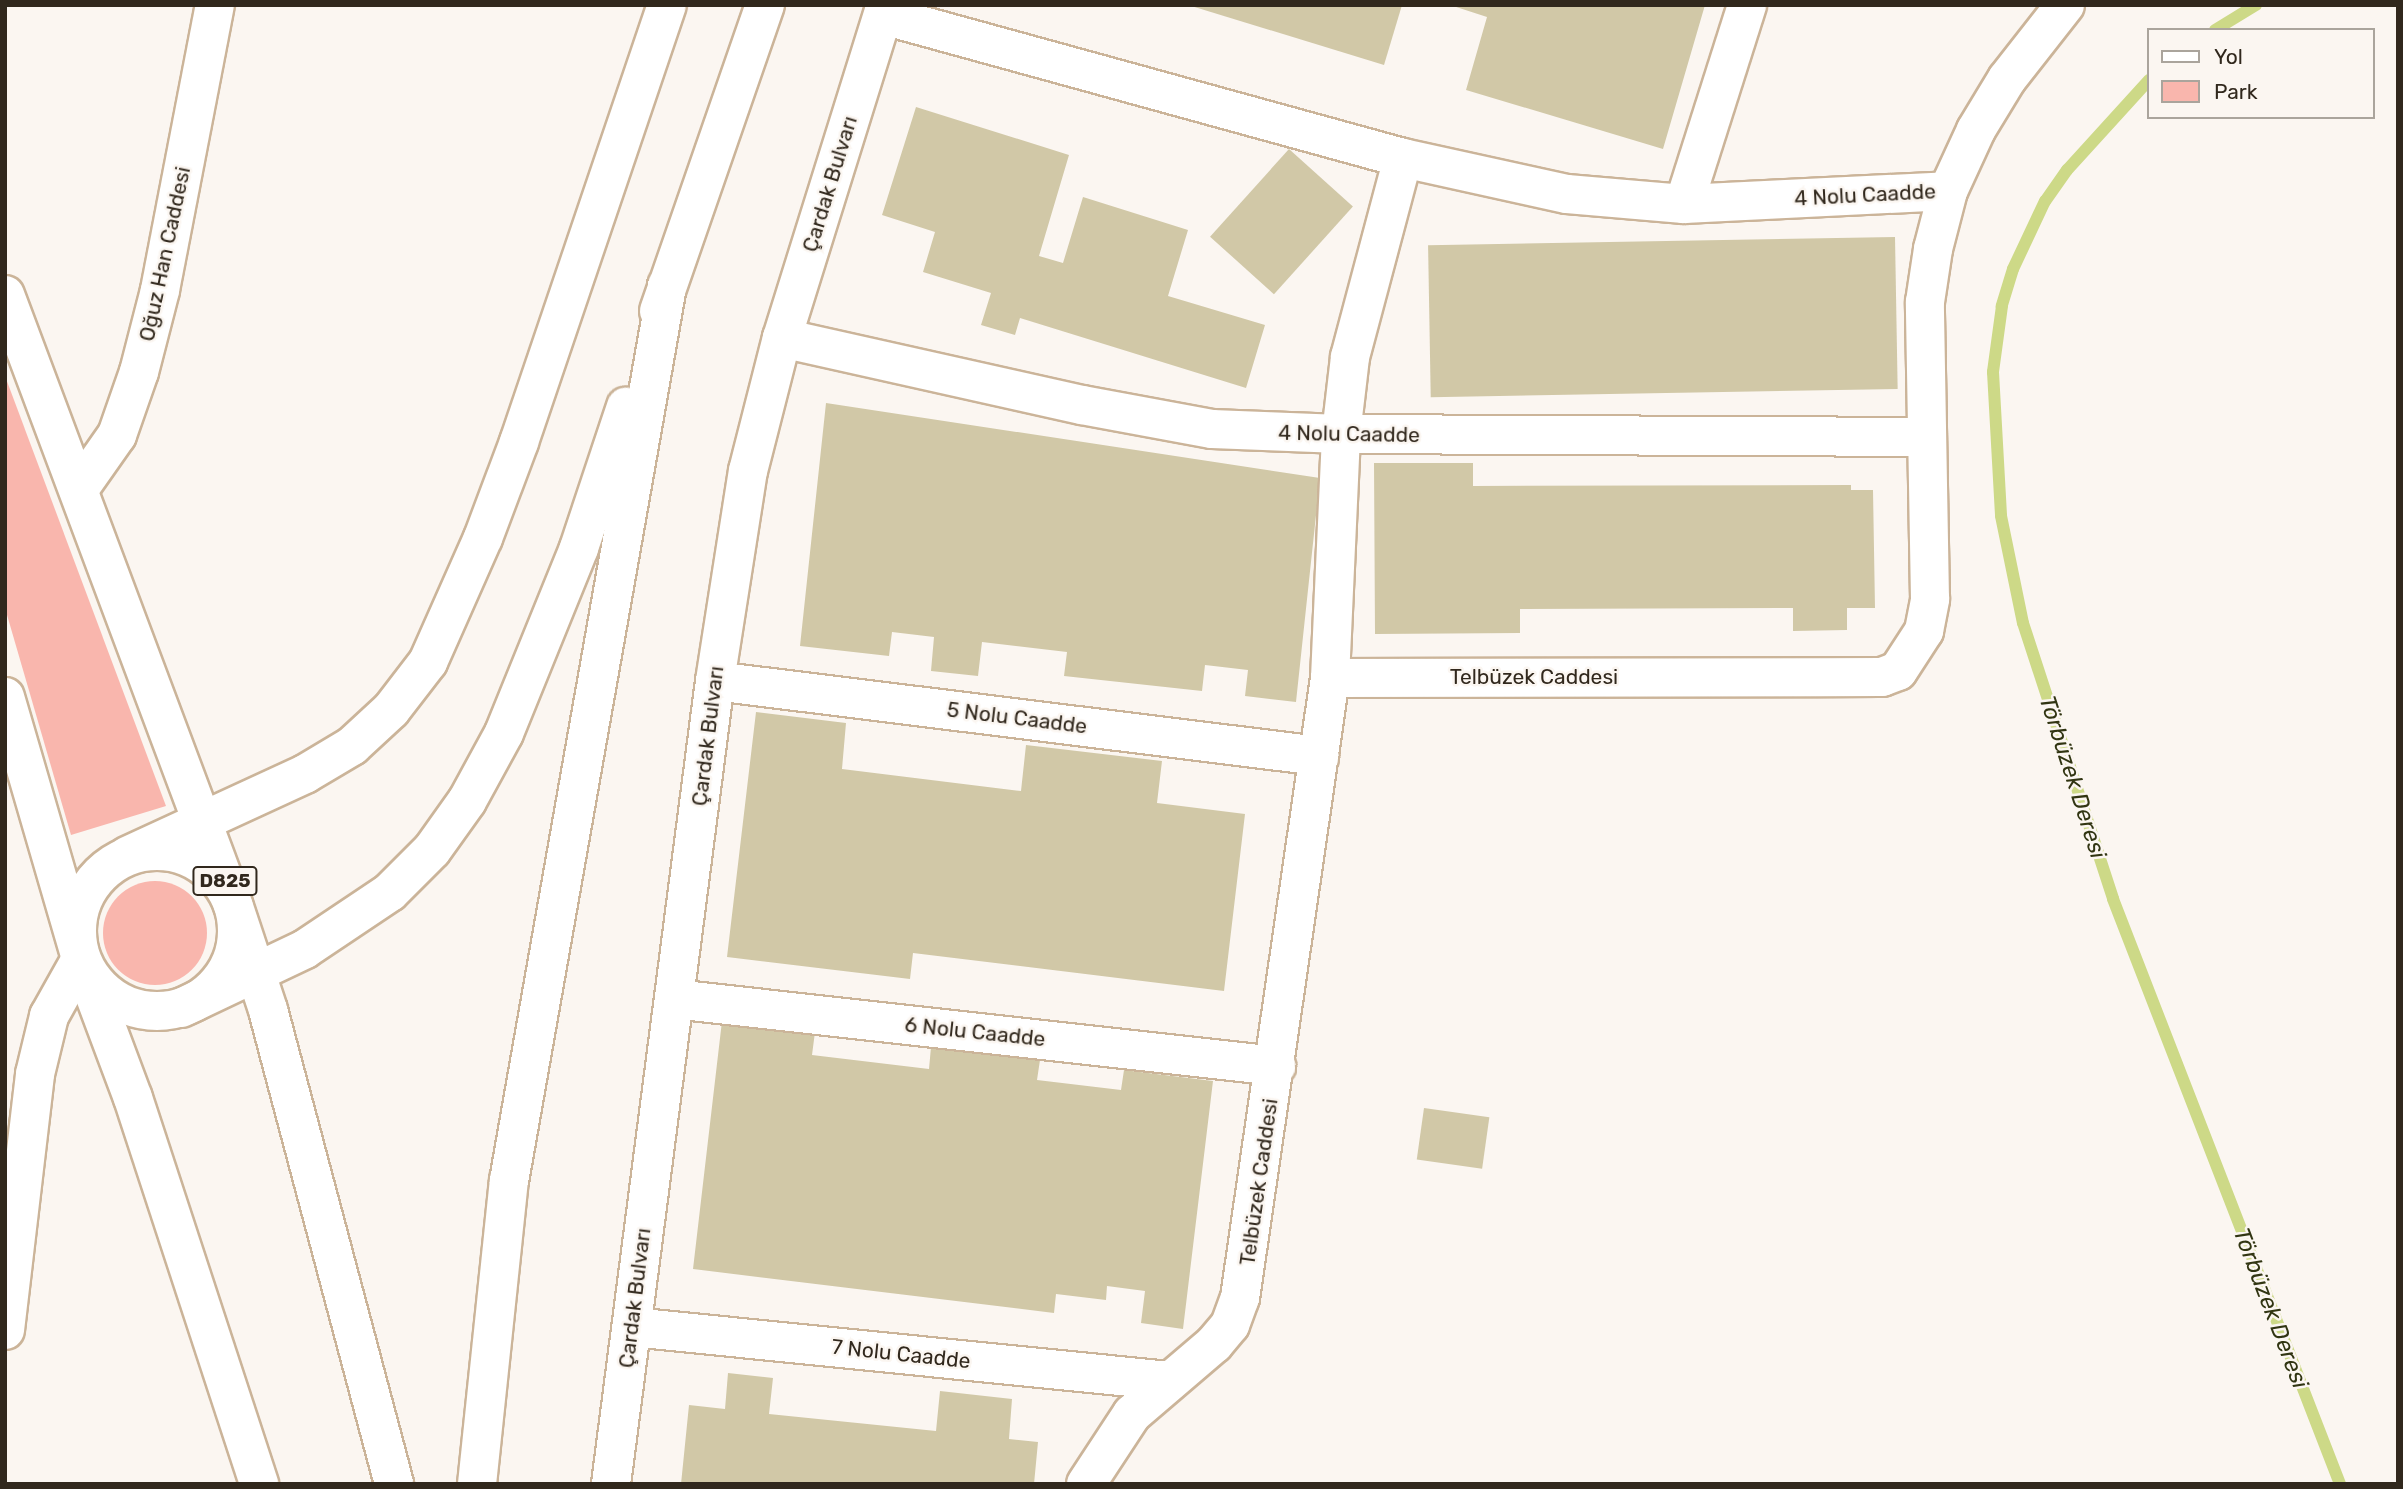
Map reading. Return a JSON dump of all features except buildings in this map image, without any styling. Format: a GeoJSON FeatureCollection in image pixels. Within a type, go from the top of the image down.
{"type":"FeatureCollection","features":[{"type":"Feature","properties":{"kind":"main road","name":"Oğuz Han Caddesi"},"geometry":{"type":"LineString","coordinates":[[79,489],[117,435],[139,372],[160,290],[215,5]]}},
{"type":"Feature","properties":{"kind":"main road"},"geometry":{"type":"LineString","coordinates":[[667,5],[510,466],[459,597],[428,662],[391,710],[352,746],[305,774],[109,866],[84,898],[77,918],[81,959],[108,995],[130,1007],[156,1012],[181,1009],[256,975],[390,892],[432,850],[467,800],[504,733],[539,651],[765,5]]}},
{"type":"Feature","properties":{"kind":"main road"},"geometry":{"type":"LineString","coordinates":[[1684,204],[1747,5]]}},
{"type":"Feature","properties":{"kind":"main road","name":"Telbüzek Caddesi"},"geometry":{"type":"LineString","coordinates":[[1086,1484],[1132,1414],[1214,1344],[1230,1325],[1240,1298],[1276,1066],[1330,678],[1882,677],[1898,671],[1924,631],[1930,599],[1925,437],[1925,302],[1948,191],[1976,130],[2007,79],[2065,5]]}},
{"type":"Feature","properties":{"kind":"main road","name":"4 Nolu Caadde"},"geometry":{"type":"LineString","coordinates":[[884,10],[1403,158],[1531,188],[1684,204],[1948,191]]}},
{"type":"Feature","properties":{"kind":"main road","name":"Çardak Bulvarı"},"geometry":{"type":"LineString","coordinates":[[611,1484],[715,681],[748,471],[782,338],[884,10]]}},
{"type":"Feature","properties":{"kind":"main road"},"geometry":{"type":"LineString","coordinates":[[1330,678],[1341,434],[1350,357],[1403,158]]}},
{"type":"Feature","properties":{"kind":"main road"},"geometry":{"type":"LineString","coordinates":[[477,1484],[509,1181],[667,286]]}},
{"type":"Feature","properties":{"kind":"main road","name":"D825"},"geometry":{"type":"LineString","coordinates":[[5,295],[234,907],[280,1045],[394,1484]]}},
{"type":"Feature","properties":{"kind":"main road","name":"4 Nolu Caadde"},"geometry":{"type":"LineString","coordinates":[[782,338],[1082,405],[1212,429],[1341,434],[1925,437]]}},
{"type":"Feature","properties":{"kind":"main road","name":"5 Nolu Caadde"},"geometry":{"type":"LineString","coordinates":[[715,681],[1319,756]]}},
{"type":"Feature","properties":{"kind":"main road"},"geometry":{"type":"LineString","coordinates":[[5,696],[81,959],[133,1098],[259,1484]]}},
{"type":"Feature","properties":{"kind":"main road"},"geometry":{"type":"LineString","coordinates":[[127,856],[147,851],[188,857],[206,867],[234,907],[238,933],[233,958],[212,989],[181,1009]]}},
{"type":"Feature","properties":{"kind":"main road"},"geometry":{"type":"LineString","coordinates":[[5,1330],[35,1074],[50,1016],[81,959]]}},
{"type":"Feature","properties":{"kind":"main road","name":"6 Nolu Caadde"},"geometry":{"type":"LineString","coordinates":[[674,999],[1276,1066]]}},
{"type":"Feature","properties":{"kind":"main road","name":"7 Nolu Caadde"},"geometry":{"type":"LineString","coordinates":[[632,1327],[1170,1381]]}},
{"type":"Feature","properties":{"kind":"green space"},"geometry":{"type":"Polygon","coordinates":[[[5,376],[166,806],[71,835],[5,608],[5,376]]]}},
{"type":"Feature","properties":{"kind":"green space"},"geometry":{"type":"Polygon","coordinates":[[[155,881],[175,885],[192,896],[203,913],[207,933],[203,953],[192,970],[175,981],[155,985],[135,981],[118,970],[107,953],[103,933],[107,913],[118,896],[135,885],[155,881]]]}},
{"type":"Feature","properties":{"kind":"waterway","name":"Törbüzek Deresi"},"geometry":{"type":"LineString","coordinates":[[2218,28],[2256,5]]}},
{"type":"Feature","properties":{"kind":"waterway","name":"Törbüzek Deresi"},"geometry":{"type":"LineString","coordinates":[[2148,81],[2067,170],[2045,201],[2013,269],[2002,306],[1993,372],[2001,516],[2023,623],[2113,899],[2340,1484]]}}]}
